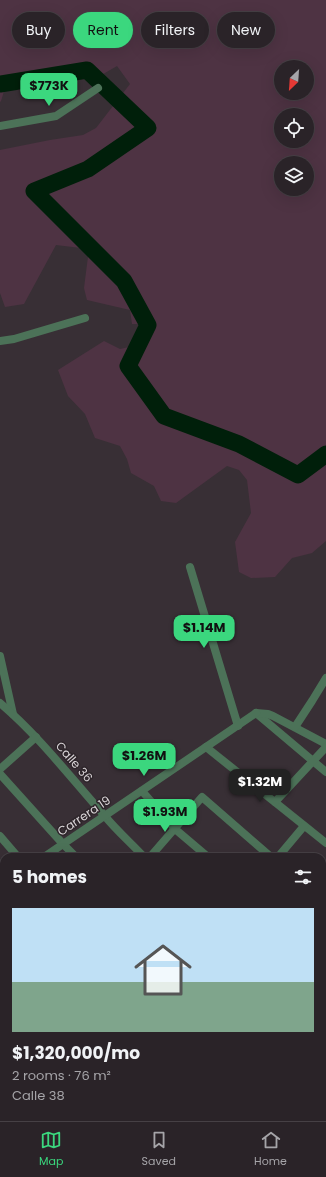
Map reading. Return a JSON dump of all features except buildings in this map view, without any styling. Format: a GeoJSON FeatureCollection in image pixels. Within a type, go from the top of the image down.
{"type":"FeatureCollection","features":[{"type":"Feature","properties":{"kind":"street"},"geometry":{"type":"LineString","coordinates":[[0,126],[56,116],[98,88]]}},
{"type":"Feature","properties":{"kind":"street"},"geometry":{"type":"LineString","coordinates":[[0,341],[21,337],[85,318]]}},
{"type":"Feature","properties":{"kind":"street"},"geometry":{"type":"LineString","coordinates":[[190,568],[238,726]]}},
{"type":"Feature","properties":{"kind":"street"},"geometry":{"type":"LineString","coordinates":[[0,656],[13,714]]}},
{"type":"Feature","properties":{"kind":"street"},"geometry":{"type":"LineString","coordinates":[[295,727],[326,678]]}},
{"type":"Feature","properties":{"kind":"street","name":"Calle 36"},"geometry":{"type":"LineString","coordinates":[[0,703],[36,737],[104,816],[140,853]]}},
{"type":"Feature","properties":{"kind":"street"},"geometry":{"type":"LineString","coordinates":[[256,713],[273,716],[295,727],[326,746],[275,802]]}},
{"type":"Feature","properties":{"kind":"street"},"geometry":{"type":"LineString","coordinates":[[256,713],[326,772]]}},
{"type":"Feature","properties":{"kind":"street","name":"Carrera 19"},"geometry":{"type":"LineString","coordinates":[[50,853],[256,713]]}},
{"type":"Feature","properties":{"kind":"street"},"geometry":{"type":"LineString","coordinates":[[0,769],[36,737]]}},
{"type":"Feature","properties":{"kind":"street"},"geometry":{"type":"LineString","coordinates":[[206,746],[326,843]]}},
{"type":"Feature","properties":{"kind":"street"},"geometry":{"type":"LineString","coordinates":[[0,774],[72,853]]}},
{"type":"Feature","properties":{"kind":"street"},"geometry":{"type":"LineString","coordinates":[[142,791],[175,829],[203,853]]}},
{"type":"Feature","properties":{"kind":"street"},"geometry":{"type":"LineString","coordinates":[[154,853],[202,797],[266,853]]}},
{"type":"Feature","properties":{"kind":"street"},"geometry":{"type":"LineString","coordinates":[[281,853],[304,826]]}},
{"type":"Feature","properties":{"kind":"street"},"geometry":{"type":"LineString","coordinates":[[0,836],[15,853]]}},
{"type":"Feature","properties":{"kind":"shaded area"},"geometry":{"type":"Polygon","coordinates":[[[0,0],[326,0],[326,541],[312,553],[292,558],[275,577],[251,578],[239,572],[235,542],[251,513],[247,480],[239,470],[227,466],[176,503],[161,501],[154,486],[131,473],[127,459],[120,446],[95,438],[85,414],[68,396],[58,370],[104,341],[120,349],[143,344],[146,341],[142,324],[132,324],[130,310],[87,300],[84,288],[89,249],[56,245],[24,304],[5,307],[0,293],[0,150],[83,135],[96,128],[130,84],[117,66],[98,77],[88,66],[57,95],[5,88],[0,102],[0,0]]]}},
{"type":"Feature","properties":{"kind":"waterway"},"geometry":{"type":"LineString","coordinates":[[0,84],[87,70],[148,128],[88,169],[34,191],[124,281],[148,325],[128,366],[164,416],[239,444],[298,475],[326,454]]}}]}
